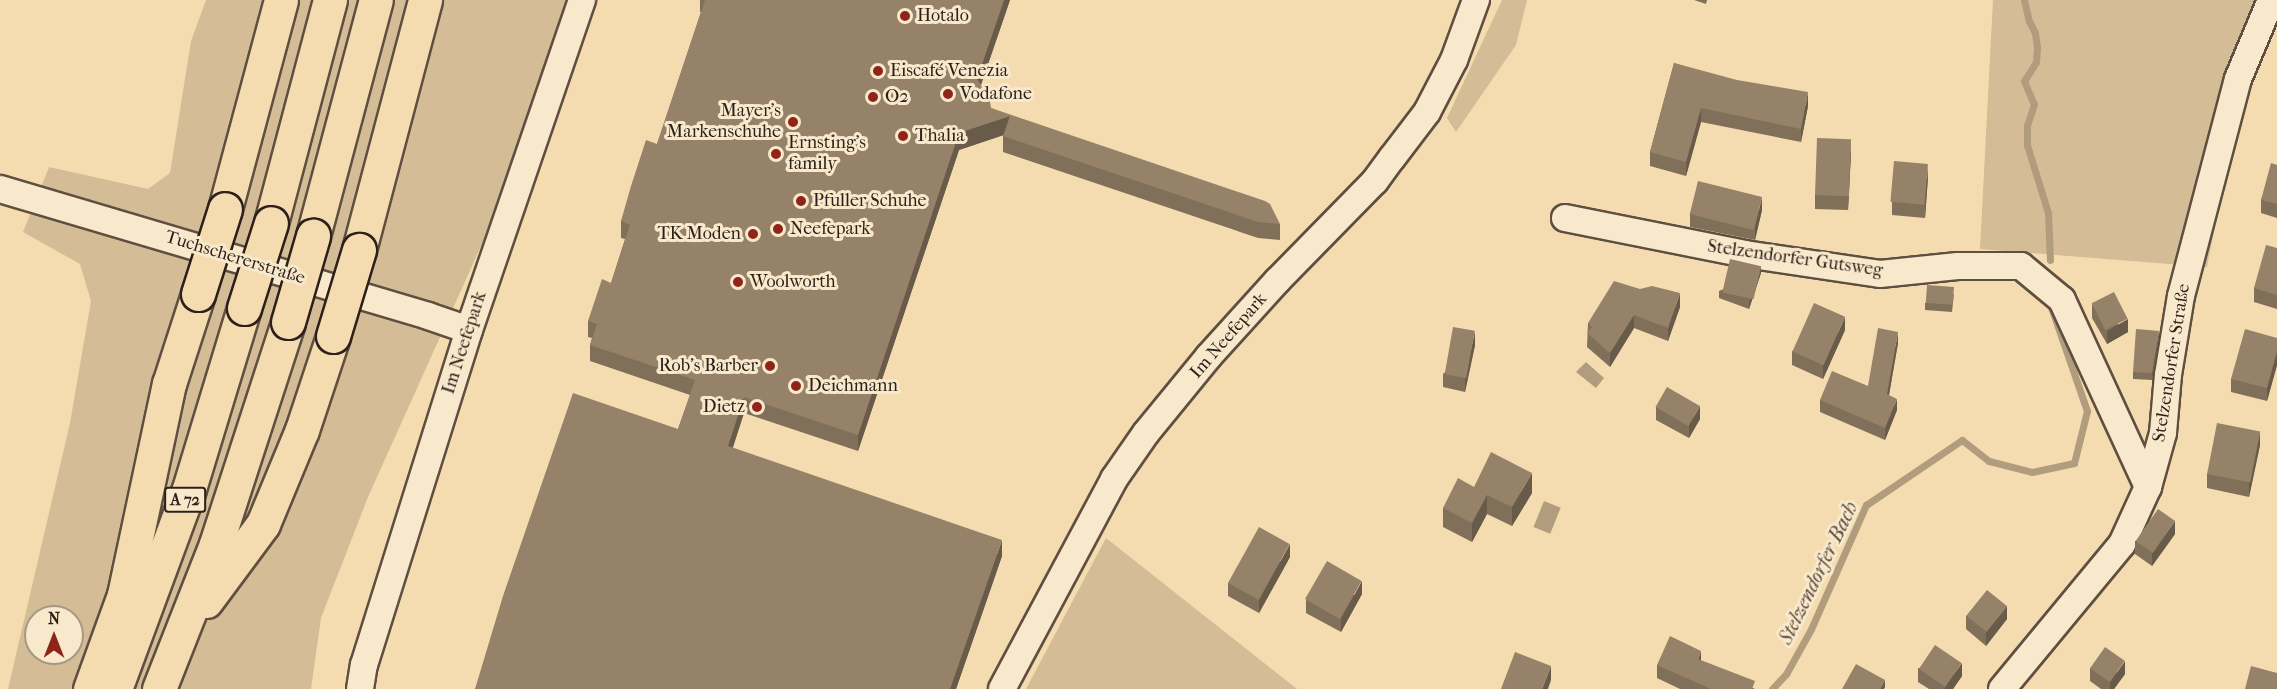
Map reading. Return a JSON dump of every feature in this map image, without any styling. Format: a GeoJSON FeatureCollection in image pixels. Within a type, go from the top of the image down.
{"type":"FeatureCollection","features":[{"type":"Feature","properties":{"kind":"highway"},"geometry":{"type":"LineString","coordinates":[[90,689],[124,595],[169,384],[225,209],[281,0]]}},
{"type":"Feature","properties":{"kind":"highway","name":"A 72"},"geometry":{"type":"LineString","coordinates":[[115,689],[189,489],[271,223],[330,0]]}},
{"type":"Feature","properties":{"kind":"highway","name":"A 72"},"geometry":{"type":"LineString","coordinates":[[159,689],[216,544],[288,322],[376,0]]}},
{"type":"Feature","properties":{"kind":"highway"},"geometry":{"type":"LineString","coordinates":[[180,636],[263,524],[302,430],[359,250],[425,0]]}},
{"type":"Feature","properties":{"kind":"street","name":"Im Neefepark"},"geometry":{"type":"LineString","coordinates":[[360,689],[370,643],[469,330],[582,0]]}},
{"type":"Feature","properties":{"kind":"street","name":"Im Neefepark"},"geometry":{"type":"LineString","coordinates":[[1002,689],[1114,479],[1146,433],[1209,356],[1375,181],[1392,159],[1427,112],[1454,60],[1476,0]]}},
{"type":"Feature","properties":{"kind":"street","name":"Stelzendorfer Straße"},"geometry":{"type":"LineString","coordinates":[[2002,689],[2122,544],[2148,487],[2163,433],[2168,375],[2186,275],[2238,79],[2271,0]]}},
{"type":"Feature","properties":{"kind":"street","name":"Tuchschererstraße"},"geometry":{"type":"LineString","coordinates":[[0,189],[469,330]]}},
{"type":"Feature","properties":{"kind":"street","name":"Stelzendorfer Gutsweg"},"geometry":{"type":"LineString","coordinates":[[1564,218],[1744,254],[1880,274],[1958,266],[2021,266],[2062,300],[2148,487]]}},
{"type":"Feature","properties":{"kind":"shaded area"},"geometry":{"type":"Polygon","coordinates":[[[206,0],[572,0],[486,235],[368,497],[321,618],[311,689],[8,689],[24,620],[24,665],[84,665],[84,605],[28,605],[70,423],[91,301],[80,264],[23,232],[49,167],[148,189],[170,173],[191,41],[206,0]]]}},
{"type":"Feature","properties":{"kind":"shaded area"},"geometry":{"type":"Polygon","coordinates":[[[1502,0],[1527,0],[1516,45],[1456,132],[1447,118],[1502,0]]]}},
{"type":"Feature","properties":{"kind":"shaded area"},"geometry":{"type":"Polygon","coordinates":[[[1993,0],[2258,0],[2277,11],[2277,22],[2239,104],[2207,267],[1980,249],[1993,0]]]}},
{"type":"Feature","properties":{"kind":"shaded area"},"geometry":{"type":"Polygon","coordinates":[[[1586,362],[1604,378],[1596,388],[1576,372],[1586,362]]]}},
{"type":"Feature","properties":{"kind":"shaded area"},"geometry":{"type":"Polygon","coordinates":[[[1544,501],[1561,508],[1550,534],[1534,527],[1544,501]]]}},
{"type":"Feature","properties":{"kind":"shaded area"},"geometry":{"type":"Polygon","coordinates":[[[1106,538],[1297,689],[1026,689],[1106,538]]]}},
{"type":"Feature","properties":{"kind":"building"},"geometry":{"type":"Polygon","coordinates":[[[705,0],[1004,0],[977,79],[989,96],[991,108],[1265,201],[1270,204],[1280,224],[1258,222],[1003,136],[1010,116],[959,133],[858,435],[744,397],[728,446],[1002,540],[950,689],[475,689],[503,596],[573,393],[678,429],[695,380],[590,345],[597,324],[588,321],[602,279],[611,283],[630,225],[621,221],[646,140],[657,144],[705,0]]]}},
{"type":"Feature","properties":{"kind":"building"},"geometry":{"type":"Polygon","coordinates":[[[1674,63],[1737,80],[1808,92],[1801,129],[1701,108],[1686,162],[1650,152],[1674,63]]]}},
{"type":"Feature","properties":{"kind":"building"},"geometry":{"type":"Polygon","coordinates":[[[1817,138],[1851,139],[1849,196],[1815,195],[1817,138]]]}},
{"type":"Feature","properties":{"kind":"building"},"geometry":{"type":"Polygon","coordinates":[[[1894,161],[1928,164],[1924,205],[1890,202],[1894,161]]]}},
{"type":"Feature","properties":{"kind":"building"},"geometry":{"type":"Polygon","coordinates":[[[2271,163],[2277,165],[2277,204],[2261,200],[2271,163]]]}},
{"type":"Feature","properties":{"kind":"building"},"geometry":{"type":"Polygon","coordinates":[[[1698,181],[1762,197],[1754,230],[1690,214],[1698,181]]]}},
{"type":"Feature","properties":{"kind":"building"},"geometry":{"type":"Polygon","coordinates":[[[2266,245],[2277,248],[2277,295],[2254,288],[2266,245]]]}},
{"type":"Feature","properties":{"kind":"building"},"geometry":{"type":"Polygon","coordinates":[[[1730,259],[1761,266],[1754,299],[1722,292],[1730,259]]]}},
{"type":"Feature","properties":{"kind":"building"},"geometry":{"type":"Polygon","coordinates":[[[1614,281],[1640,289],[1652,286],[1680,293],[1668,328],[1634,315],[1610,353],[1587,333],[1592,327],[1588,323],[1614,281]]]}},
{"type":"Feature","properties":{"kind":"building"},"geometry":{"type":"Polygon","coordinates":[[[1927,285],[1954,287],[1953,305],[1926,303],[1927,285]]]}},
{"type":"Feature","properties":{"kind":"building"},"geometry":{"type":"Polygon","coordinates":[[[2114,292],[2128,319],[2105,330],[2092,303],[2114,292]]]}},
{"type":"Feature","properties":{"kind":"building"},"geometry":{"type":"Polygon","coordinates":[[[1814,303],[1845,317],[1824,365],[1792,351],[1814,303]]]}},
{"type":"Feature","properties":{"kind":"building"},"geometry":{"type":"Polygon","coordinates":[[[1453,327],[1475,331],[1466,378],[1445,374],[1453,327]]]}},
{"type":"Feature","properties":{"kind":"building"},"geometry":{"type":"Polygon","coordinates":[[[1878,328],[1898,332],[1887,394],[1897,399],[1885,428],[1820,400],[1832,371],[1868,386],[1878,328]]]}},
{"type":"Feature","properties":{"kind":"building"},"geometry":{"type":"Polygon","coordinates":[[[2136,329],[2159,331],[2152,373],[2133,372],[2136,329]]]}},
{"type":"Feature","properties":{"kind":"building"},"geometry":{"type":"Polygon","coordinates":[[[2245,329],[2277,338],[2277,351],[2267,388],[2231,379],[2245,329]]]}},
{"type":"Feature","properties":{"kind":"building"},"geometry":{"type":"Polygon","coordinates":[[[1667,387],[1700,406],[1688,426],[1656,407],[1667,387]]]}},
{"type":"Feature","properties":{"kind":"building"},"geometry":{"type":"Polygon","coordinates":[[[2217,423],[2260,431],[2250,482],[2207,474],[2217,423]]]}},
{"type":"Feature","properties":{"kind":"building"},"geometry":{"type":"Polygon","coordinates":[[[1491,452],[1532,473],[1512,507],[1487,495],[1472,523],[1443,508],[1458,478],[1474,487],[1491,452]]]}},
{"type":"Feature","properties":{"kind":"building"},"geometry":{"type":"Polygon","coordinates":[[[2158,509],[2175,521],[2153,553],[2136,541],[2158,509]]]}},
{"type":"Feature","properties":{"kind":"building"},"geometry":{"type":"Polygon","coordinates":[[[1259,527],[1290,544],[1259,600],[1228,583],[1259,527]]]}},
{"type":"Feature","properties":{"kind":"building"},"geometry":{"type":"Polygon","coordinates":[[[1327,561],[1362,581],[1340,619],[1305,599],[1327,561]]]}},
{"type":"Feature","properties":{"kind":"building"},"geometry":{"type":"Polygon","coordinates":[[[1987,590],[2007,606],[1986,632],[1966,616],[1987,590]]]}},
{"type":"Feature","properties":{"kind":"building"},"geometry":{"type":"Polygon","coordinates":[[[1670,636],[1701,651],[1698,659],[1755,681],[1752,689],[1711,689],[1657,665],[1670,636]]]}},
{"type":"Feature","properties":{"kind":"building"},"geometry":{"type":"Polygon","coordinates":[[[1935,645],[1962,663],[1945,687],[1919,669],[1935,645]]]}},
{"type":"Feature","properties":{"kind":"building"},"geometry":{"type":"Polygon","coordinates":[[[2105,647],[2125,661],[2110,682],[2090,668],[2105,647]]]}},
{"type":"Feature","properties":{"kind":"building"},"geometry":{"type":"Polygon","coordinates":[[[1515,652],[1551,666],[1542,689],[1501,689],[1515,652]]]}},
{"type":"Feature","properties":{"kind":"building"},"geometry":{"type":"Polygon","coordinates":[[[1856,664],[1885,680],[1880,689],[1842,689],[1856,664]]]}},
{"type":"Feature","properties":{"kind":"building"},"geometry":{"type":"Polygon","coordinates":[[[2251,666],[2277,673],[2277,689],[2245,689],[2251,666]]]}},
{"type":"Feature","properties":{"kind":"waterway","name":"Stelzendorfer Bach"},"geometry":{"type":"LineString","coordinates":[[2024,0],[2029,21],[2035,33],[2037,48],[2036,62],[2024,81],[2034,104],[2027,126],[2027,145],[2048,213],[2050,260]]}},
{"type":"Feature","properties":{"kind":"waterway","name":"Stelzendorfer Bach"},"geometry":{"type":"LineString","coordinates":[[1772,689],[1786,674],[1811,629],[1866,505],[1962,440],[1989,461],[2032,472],[2074,463],[2087,411],[2050,304]]}},
{"type":"Feature","properties":{"kind":"place","name":"Hotalo"},"geometry":{"type":"Point","coordinates":[905,16]}},
{"type":"Feature","properties":{"kind":"place","name":"Eiscafé Venezia"},"geometry":{"type":"Point","coordinates":[878,71]}},
{"type":"Feature","properties":{"kind":"place","name":"Vodafone"},"geometry":{"type":"Point","coordinates":[948,94]}},
{"type":"Feature","properties":{"kind":"place","name":"O2"},"geometry":{"type":"Point","coordinates":[873,97]}},
{"type":"Feature","properties":{"kind":"place","name":"Mayer's Markenschuhe"},"geometry":{"type":"Point","coordinates":[793,122]}},
{"type":"Feature","properties":{"kind":"place","name":"Thalia"},"geometry":{"type":"Point","coordinates":[903,136]}},
{"type":"Feature","properties":{"kind":"place","name":"Ernsting's family"},"geometry":{"type":"Point","coordinates":[776,154]}},
{"type":"Feature","properties":{"kind":"place","name":"Pfuller Schuhe"},"geometry":{"type":"Point","coordinates":[801,201]}},
{"type":"Feature","properties":{"kind":"place","name":"Neefepark"},"geometry":{"type":"Point","coordinates":[778,229]}},
{"type":"Feature","properties":{"kind":"place","name":"TK Moden"},"geometry":{"type":"Point","coordinates":[753,234]}},
{"type":"Feature","properties":{"kind":"place","name":"Woolworth"},"geometry":{"type":"Point","coordinates":[738,282]}},
{"type":"Feature","properties":{"kind":"place","name":"Rob's Barber"},"geometry":{"type":"Point","coordinates":[770,366]}},
{"type":"Feature","properties":{"kind":"place","name":"Deichmann"},"geometry":{"type":"Point","coordinates":[796,386]}},
{"type":"Feature","properties":{"kind":"place","name":"Dietz"},"geometry":{"type":"Point","coordinates":[757,407]}}]}
